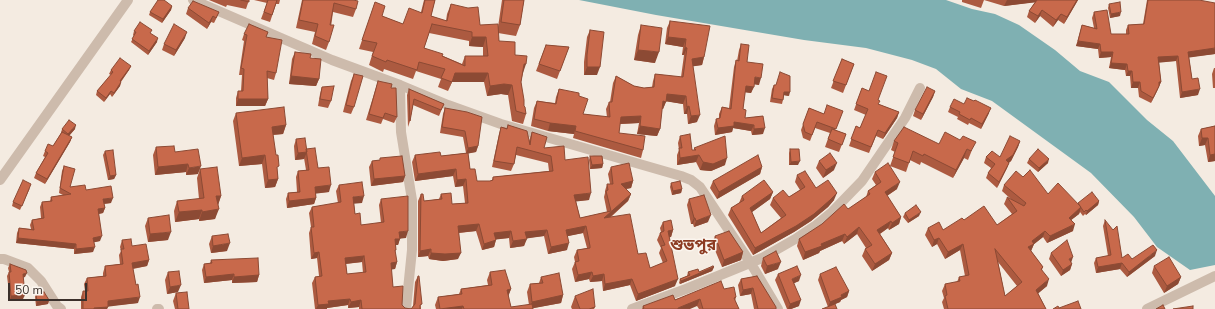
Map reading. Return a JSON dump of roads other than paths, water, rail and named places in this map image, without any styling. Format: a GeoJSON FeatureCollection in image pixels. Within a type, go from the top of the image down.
{"type":"FeatureCollection","features":[{"type":"Feature","properties":{"kind":"street"},"geometry":{"type":"LineString","coordinates":[[0,180],[128,0]]}},
{"type":"Feature","properties":{"kind":"street"},"geometry":{"type":"LineString","coordinates":[[193,0],[332,60],[400,85],[448,105],[501,124],[691,180],[700,187],[750,262],[778,309]]}},
{"type":"Feature","properties":{"kind":"street"},"geometry":{"type":"LineString","coordinates":[[400,85],[401,132],[412,200],[412,250],[406,309]]}},
{"type":"Feature","properties":{"kind":"street"},"geometry":{"type":"LineString","coordinates":[[632,309],[686,289],[776,251],[816,226],[847,198],[862,181],[905,118],[920,88]]}},
{"type":"Feature","properties":{"kind":"street"},"geometry":{"type":"LineString","coordinates":[[0,260],[4,259],[28,268],[41,281],[57,306],[61,309]]}},
{"type":"Feature","properties":{"kind":"street"},"geometry":{"type":"LineString","coordinates":[[1147,309],[1215,276]]}},
{"type":"Feature","properties":{"kind":"water"},"geometry":{"type":"Polygon","coordinates":[[[579,0],[946,0],[972,9],[995,14],[1019,25],[1055,50],[1080,71],[1109,82],[1147,120],[1173,141],[1215,196],[1215,265],[1190,270],[1157,247],[1134,217],[1091,173],[992,101],[961,89],[936,69],[912,60],[866,48],[804,40],[656,15],[579,0]]]}},
{"type":"Feature","properties":{"kind":"district","name":"শুভপুর"},"geometry":{"type":"Point","coordinates":[693,246]}}]}
